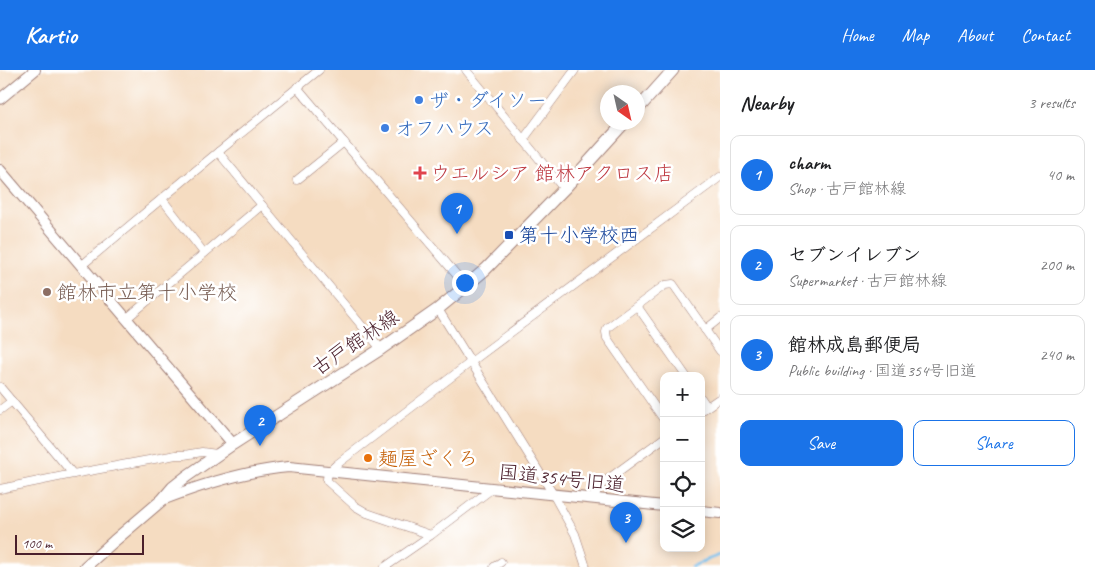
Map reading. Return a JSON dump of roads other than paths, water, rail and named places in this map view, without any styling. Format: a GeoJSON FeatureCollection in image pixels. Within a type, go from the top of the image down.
{"type":"FeatureCollection","features":[{"type":"Feature","properties":{"kind":"main road"},"geometry":{"type":"LineString","coordinates":[[645,101],[673,70]]}},
{"type":"Feature","properties":{"kind":"main road","name":"古戸館林線"},"geometry":{"type":"LineString","coordinates":[[85,567],[162,500],[173,487],[217,454],[381,349],[438,309],[507,248],[618,130]]}},
{"type":"Feature","properties":{"kind":"street"},"geometry":{"type":"LineString","coordinates":[[0,99],[35,70]]}},
{"type":"Feature","properties":{"kind":"street"},"geometry":{"type":"LineString","coordinates":[[82,266],[318,70]]}},
{"type":"Feature","properties":{"kind":"street"},"geometry":{"type":"LineString","coordinates":[[466,70],[564,189]]}},
{"type":"Feature","properties":{"kind":"street"},"geometry":{"type":"LineString","coordinates":[[524,140],[575,70]]}},
{"type":"Feature","properties":{"kind":"street"},"geometry":{"type":"LineString","coordinates":[[297,88],[466,286]]}},
{"type":"Feature","properties":{"kind":"street"},"geometry":{"type":"LineString","coordinates":[[297,180],[344,142]]}},
{"type":"Feature","properties":{"kind":"street"},"geometry":{"type":"LineString","coordinates":[[218,152],[381,349]]}},
{"type":"Feature","properties":{"kind":"street"},"geometry":{"type":"LineString","coordinates":[[0,170],[233,444]]}},
{"type":"Feature","properties":{"kind":"street"},"geometry":{"type":"LineString","coordinates":[[431,535],[367,513],[355,506],[327,482],[326,478],[329,471],[471,362],[720,177]]}},
{"type":"Feature","properties":{"kind":"street"},"geometry":{"type":"LineString","coordinates":[[162,199],[204,254]]}},
{"type":"Feature","properties":{"kind":"street"},"geometry":{"type":"LineString","coordinates":[[126,319],[262,205]]}},
{"type":"Feature","properties":{"kind":"street"},"geometry":{"type":"LineString","coordinates":[[662,417],[607,338],[607,328],[665,284],[673,284],[720,351]]}},
{"type":"Feature","properties":{"kind":"street"},"geometry":{"type":"LineString","coordinates":[[637,306],[683,372]]}},
{"type":"Feature","properties":{"kind":"street"},"geometry":{"type":"LineString","coordinates":[[438,309],[553,494],[575,534],[586,567]]}},
{"type":"Feature","properties":{"kind":"street"},"geometry":{"type":"LineString","coordinates":[[704,330],[720,318]]}},
{"type":"Feature","properties":{"kind":"street"},"geometry":{"type":"LineString","coordinates":[[0,387],[73,474]]}},
{"type":"Feature","properties":{"kind":"street"},"geometry":{"type":"LineString","coordinates":[[705,408],[720,398]]}},
{"type":"Feature","properties":{"kind":"street"},"geometry":{"type":"LineString","coordinates":[[0,410],[12,401]]}},
{"type":"Feature","properties":{"kind":"street"},"geometry":{"type":"LineString","coordinates":[[593,498],[604,482],[660,441]]}},
{"type":"Feature","properties":{"kind":"street"},"geometry":{"type":"LineString","coordinates":[[0,489],[176,455],[202,452],[217,454]]}},
{"type":"Feature","properties":{"kind":"street","name":"国道354号旧道"},"geometry":{"type":"LineString","coordinates":[[162,500],[216,481],[249,472],[289,467],[660,506]]}},
{"type":"Feature","properties":{"kind":"street"},"geometry":{"type":"LineString","coordinates":[[385,567],[494,488]]}},
{"type":"Feature","properties":{"kind":"street"},"geometry":{"type":"LineString","coordinates":[[705,511],[720,513]]}},
{"type":"Feature","properties":{"kind":"street"},"geometry":{"type":"LineString","coordinates":[[494,567],[501,562]]}},
{"type":"Feature","properties":{"kind":"waterway"},"geometry":{"type":"LineString","coordinates":[[691,567],[720,555]]}},
{"type":"Feature","properties":{"kind":"place","name":"ザ・ダイソー"},"geometry":{"type":"Point","coordinates":[419,100]}},
{"type":"Feature","properties":{"kind":"place","name":"オフハウス"},"geometry":{"type":"Point","coordinates":[385,128]}},
{"type":"Feature","properties":{"kind":"place","name":"ウエルシア 館林アクロス店"},"geometry":{"type":"Point","coordinates":[420,173]}},
{"type":"Feature","properties":{"kind":"place","name":"charm"},"geometry":{"type":"Point","coordinates":[457,234]}},
{"type":"Feature","properties":{"kind":"place","name":"第十小学校西"},"geometry":{"type":"Point","coordinates":[509,235]}},
{"type":"Feature","properties":{"kind":"place","name":"館林市立第十小学校"},"geometry":{"type":"Point","coordinates":[47,292]}},
{"type":"Feature","properties":{"kind":"place","name":"セブンイレブン"},"geometry":{"type":"Point","coordinates":[260,446]}},
{"type":"Feature","properties":{"kind":"place","name":"麺屋ざくろ"},"geometry":{"type":"Point","coordinates":[368,458]}},
{"type":"Feature","properties":{"kind":"place","name":"館林成島郵便局"},"geometry":{"type":"Point","coordinates":[626,543]}}]}
